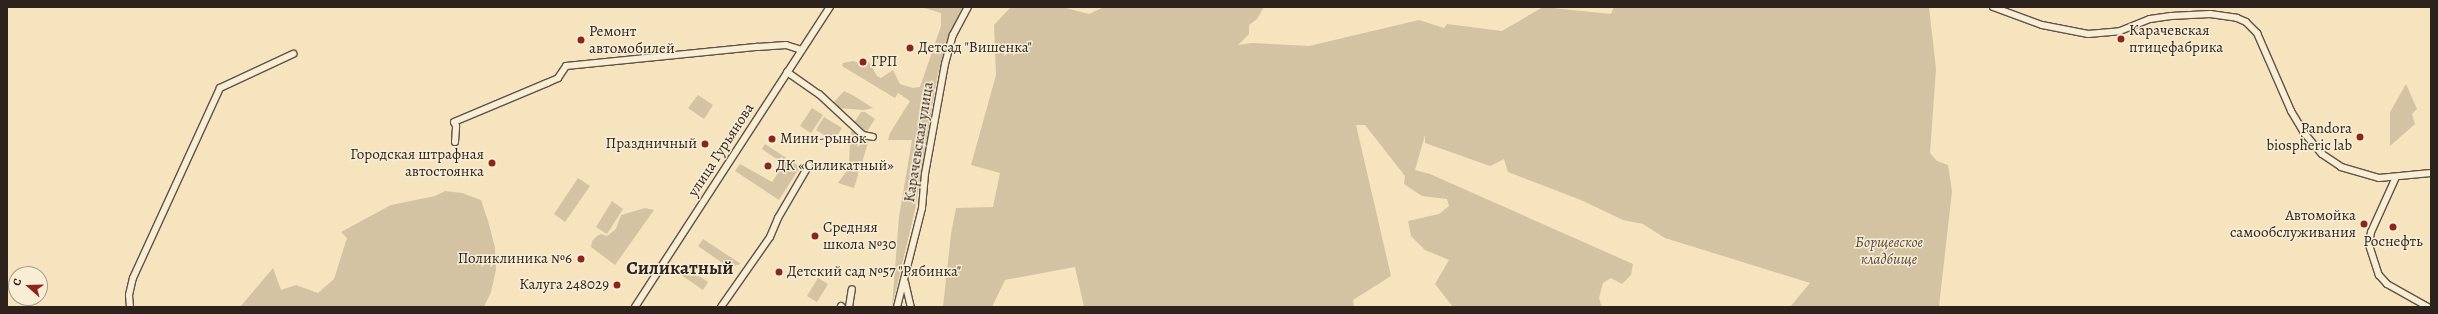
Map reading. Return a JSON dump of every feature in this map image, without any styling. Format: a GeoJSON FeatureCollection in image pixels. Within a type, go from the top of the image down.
{"type":"FeatureCollection","features":[{"type":"Feature","properties":{"kind":"street","name":"улица Гурьянова"},"geometry":{"type":"LineString","coordinates":[[635,307],[830,7]]}},
{"type":"Feature","properties":{"kind":"street","name":"Карачевская улица"},"geometry":{"type":"LineString","coordinates":[[897,307],[922,208],[925,174],[945,64],[954,35],[968,7]]}},
{"type":"Feature","properties":{"kind":"street"},"geometry":{"type":"LineString","coordinates":[[1993,7],[2042,25],[2088,34],[2120,31],[2150,19],[2170,16],[2210,14],[2237,18],[2246,22],[2257,33],[2291,111],[2305,134],[2322,154],[2341,167],[2360,174],[2379,178],[2431,173]]}},
{"type":"Feature","properties":{"kind":"street"},"geometry":{"type":"LineString","coordinates":[[455,142],[456,126],[454,122],[558,78],[566,66],[786,45],[801,50]]}},
{"type":"Feature","properties":{"kind":"street"},"geometry":{"type":"LineString","coordinates":[[130,307],[129,295],[133,278],[220,88],[293,54]]}},
{"type":"Feature","properties":{"kind":"street"},"geometry":{"type":"LineString","coordinates":[[787,72],[819,94],[863,135],[873,137]]}},
{"type":"Feature","properties":{"kind":"street"},"geometry":{"type":"LineString","coordinates":[[721,307],[770,237],[778,218],[809,165]]}},
{"type":"Feature","properties":{"kind":"street"},"geometry":{"type":"LineString","coordinates":[[2396,177],[2371,232],[2370,245],[2379,275],[2387,284],[2428,307]]}},
{"type":"Feature","properties":{"kind":"street"},"geometry":{"type":"LineString","coordinates":[[905,280],[910,307]]}},
{"type":"Feature","properties":{"kind":"street"},"geometry":{"type":"LineString","coordinates":[[849,307],[852,289]]}},
{"type":"Feature","properties":{"kind":"green space"},"geometry":{"type":"Polygon","coordinates":[[[921,7],[962,8],[943,55],[937,78],[915,210],[892,307],[899,217],[912,140],[888,140],[890,133],[910,101],[898,93],[895,98],[842,66],[843,63],[853,61],[864,65],[869,62],[877,76],[881,78],[893,70],[900,84],[913,88],[920,87],[941,26],[941,13],[921,7]]]}},
{"type":"Feature","properties":{"kind":"green space","name":"Борщевское кладбище"},"geometry":{"type":"Polygon","coordinates":[[[1011,7],[1062,7],[1089,14],[1104,7],[1264,7],[1257,19],[1249,25],[1249,34],[1238,45],[1252,43],[1309,46],[1419,20],[1444,28],[1447,24],[1502,31],[1543,7],[1611,14],[1614,7],[1929,7],[1936,69],[1930,153],[1937,161],[1948,165],[1952,191],[1939,307],[1790,307],[1810,283],[1665,238],[1643,224],[1623,220],[1581,200],[1508,172],[1504,159],[1490,166],[1425,143],[1425,135],[1415,170],[1430,174],[1633,264],[1631,275],[1622,284],[1611,278],[1603,283],[1599,298],[1602,307],[1453,307],[1435,284],[1449,260],[1425,250],[1411,236],[1408,221],[1439,214],[1449,206],[1447,199],[1422,196],[1404,184],[1405,176],[1365,125],[1356,125],[1391,276],[1353,300],[1354,307],[1084,307],[1075,267],[1005,280],[992,307],[943,307],[951,234],[956,208],[993,207],[1000,173],[971,165],[996,75],[994,25],[1011,7]]]}},
{"type":"Feature","properties":{"kind":"green space"},"geometry":{"type":"Polygon","coordinates":[[[2406,84],[2417,109],[2412,114],[2415,124],[2390,146],[2390,112],[2406,84]]]}},
{"type":"Feature","properties":{"kind":"green space"},"geometry":{"type":"Polygon","coordinates":[[[844,91],[873,108],[864,110],[838,108],[833,103],[844,91]]]}},
{"type":"Feature","properties":{"kind":"green space"},"geometry":{"type":"Polygon","coordinates":[[[698,95],[713,105],[704,119],[688,108],[698,95]]]}},
{"type":"Feature","properties":{"kind":"green space"},"geometry":{"type":"Polygon","coordinates":[[[812,108],[823,115],[811,133],[800,126],[812,108]]]}},
{"type":"Feature","properties":{"kind":"green space"},"geometry":{"type":"Polygon","coordinates":[[[861,112],[865,112],[875,119],[868,130],[864,131],[854,123],[861,112]]]}},
{"type":"Feature","properties":{"kind":"green space"},"geometry":{"type":"Polygon","coordinates":[[[824,117],[842,128],[834,141],[816,130],[824,117]]]}},
{"type":"Feature","properties":{"kind":"green space"},"geometry":{"type":"Polygon","coordinates":[[[853,126],[865,140],[869,140],[854,188],[838,183],[849,168],[850,137],[853,126]]]}},
{"type":"Feature","properties":{"kind":"green space"},"geometry":{"type":"Polygon","coordinates":[[[765,144],[800,167],[779,200],[735,171],[740,164],[772,182],[784,164],[762,149],[765,144]]]}},
{"type":"Feature","properties":{"kind":"green space"},"geometry":{"type":"Polygon","coordinates":[[[578,178],[590,186],[565,222],[554,214],[578,178]]]}},
{"type":"Feature","properties":{"kind":"green space"},"geometry":{"type":"Polygon","coordinates":[[[445,191],[462,193],[481,200],[495,248],[496,270],[491,292],[484,307],[240,307],[273,268],[281,290],[296,285],[318,293],[334,279],[347,238],[341,232],[391,205],[435,196],[445,191]]]}},
{"type":"Feature","properties":{"kind":"green space"},"geometry":{"type":"Polygon","coordinates":[[[612,201],[623,209],[607,234],[596,227],[612,201]]]}},
{"type":"Feature","properties":{"kind":"green space"},"geometry":{"type":"Polygon","coordinates":[[[645,208],[654,210],[615,265],[591,247],[592,241],[597,236],[601,234],[607,236],[616,229],[621,215],[645,208]]]}},
{"type":"Feature","properties":{"kind":"green space"},"geometry":{"type":"Polygon","coordinates":[[[703,239],[741,264],[728,267],[698,246],[703,239]]]}},
{"type":"Feature","properties":{"kind":"green space"},"geometry":{"type":"Polygon","coordinates":[[[683,265],[708,282],[703,290],[678,273],[683,265]]]}},
{"type":"Feature","properties":{"kind":"green space"},"geometry":{"type":"Polygon","coordinates":[[[818,278],[828,284],[817,302],[807,296],[818,278]]]}},
{"type":"Feature","properties":{"kind":"place","name":"Карачевская птицефабрика"},"geometry":{"type":"Point","coordinates":[2121,39]}},
{"type":"Feature","properties":{"kind":"place","name":"Ремонт автомобилей"},"geometry":{"type":"Point","coordinates":[581,40]}},
{"type":"Feature","properties":{"kind":"place","name":"Детсад \"Вишенка\""},"geometry":{"type":"Point","coordinates":[910,48]}},
{"type":"Feature","properties":{"kind":"place","name":"ГРП"},"geometry":{"type":"Point","coordinates":[863,62]}},
{"type":"Feature","properties":{"kind":"place","name":"Pandora biospheric lab"},"geometry":{"type":"Point","coordinates":[2360,137]}},
{"type":"Feature","properties":{"kind":"place","name":"Мини-рынок"},"geometry":{"type":"Point","coordinates":[772,139]}},
{"type":"Feature","properties":{"kind":"place","name":"Праздничный"},"geometry":{"type":"Point","coordinates":[705,144]}},
{"type":"Feature","properties":{"kind":"place","name":"Городская штрафная автостоянка"},"geometry":{"type":"Point","coordinates":[492,163]}},
{"type":"Feature","properties":{"kind":"place","name":"ДК «Силикатный»"},"geometry":{"type":"Point","coordinates":[768,166]}},
{"type":"Feature","properties":{"kind":"place","name":"Автомойка самообслуживания"},"geometry":{"type":"Point","coordinates":[2364,224]}},
{"type":"Feature","properties":{"kind":"place","name":"Роснефть"},"geometry":{"type":"Point","coordinates":[2393,227]}},
{"type":"Feature","properties":{"kind":"place","name":"Средняя школа №30"},"geometry":{"type":"Point","coordinates":[815,236]}},
{"type":"Feature","properties":{"kind":"place","name":"Поликлиника №6"},"geometry":{"type":"Point","coordinates":[581,259]}},
{"type":"Feature","properties":{"kind":"place","name":"Детский сад №57 \"Рябинка\""},"geometry":{"type":"Point","coordinates":[779,272]}},
{"type":"Feature","properties":{"kind":"place","name":"Калуга 248029"},"geometry":{"type":"Point","coordinates":[617,285]}},
{"type":"Feature","properties":{"kind":"district","name":"Силикатный"},"geometry":{"type":"Point","coordinates":[680,269]}}]}
